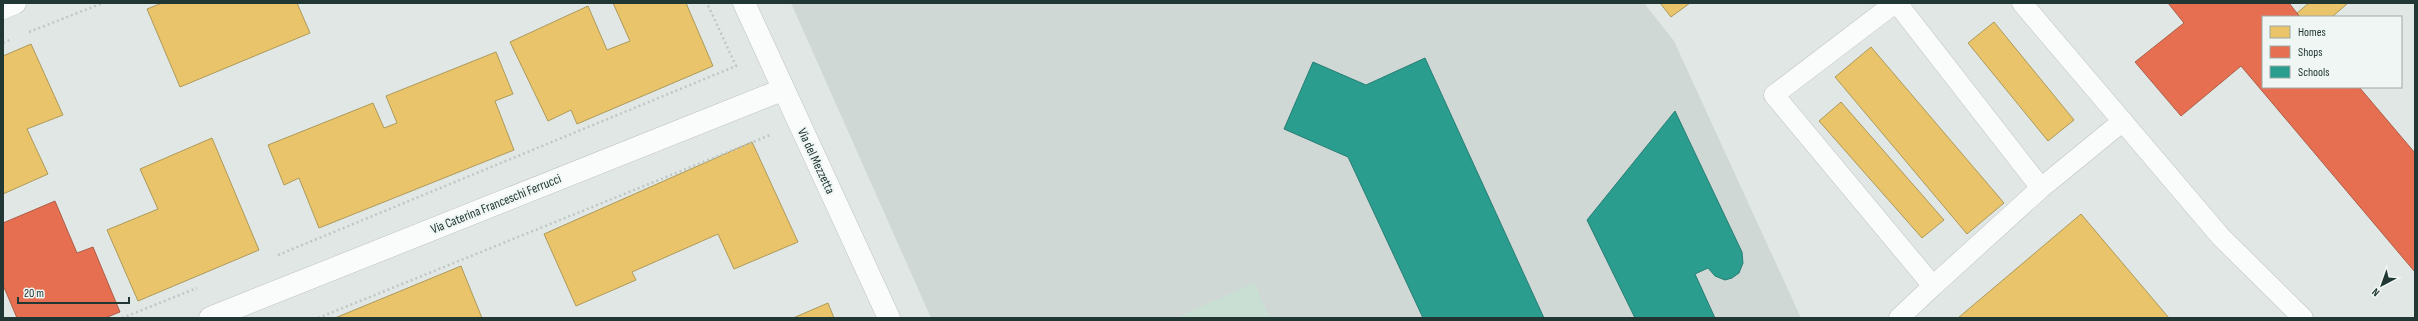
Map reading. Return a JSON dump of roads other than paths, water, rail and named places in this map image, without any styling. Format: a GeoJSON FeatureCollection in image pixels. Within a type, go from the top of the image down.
{"type":"FeatureCollection","features":[{"type":"Feature","properties":{"kind":"street"},"geometry":{"type":"LineString","coordinates":[[3,8],[15,3]]}},
{"type":"Feature","properties":{"kind":"street","name":"Via del Mezzetta"},"geometry":{"type":"LineString","coordinates":[[744,3],[782,90],[889,318]]}},
{"type":"Feature","properties":{"kind":"street","name":"Via Caterina Franceschi Ferrucci"},"geometry":{"type":"LineString","coordinates":[[210,318],[782,90]]}},
{"type":"Feature","properties":{"kind":"lane"},"geometry":{"type":"LineString","coordinates":[[1933,286],[1774,95],[1896,3],[2041,188]]}},
{"type":"Feature","properties":{"kind":"lane"},"geometry":{"type":"LineString","coordinates":[[2022,3],[2221,237],[2303,318]]}},
{"type":"Feature","properties":{"kind":"lane"},"geometry":{"type":"LineString","coordinates":[[1899,318],[2041,188],[2123,121]]}}]}
